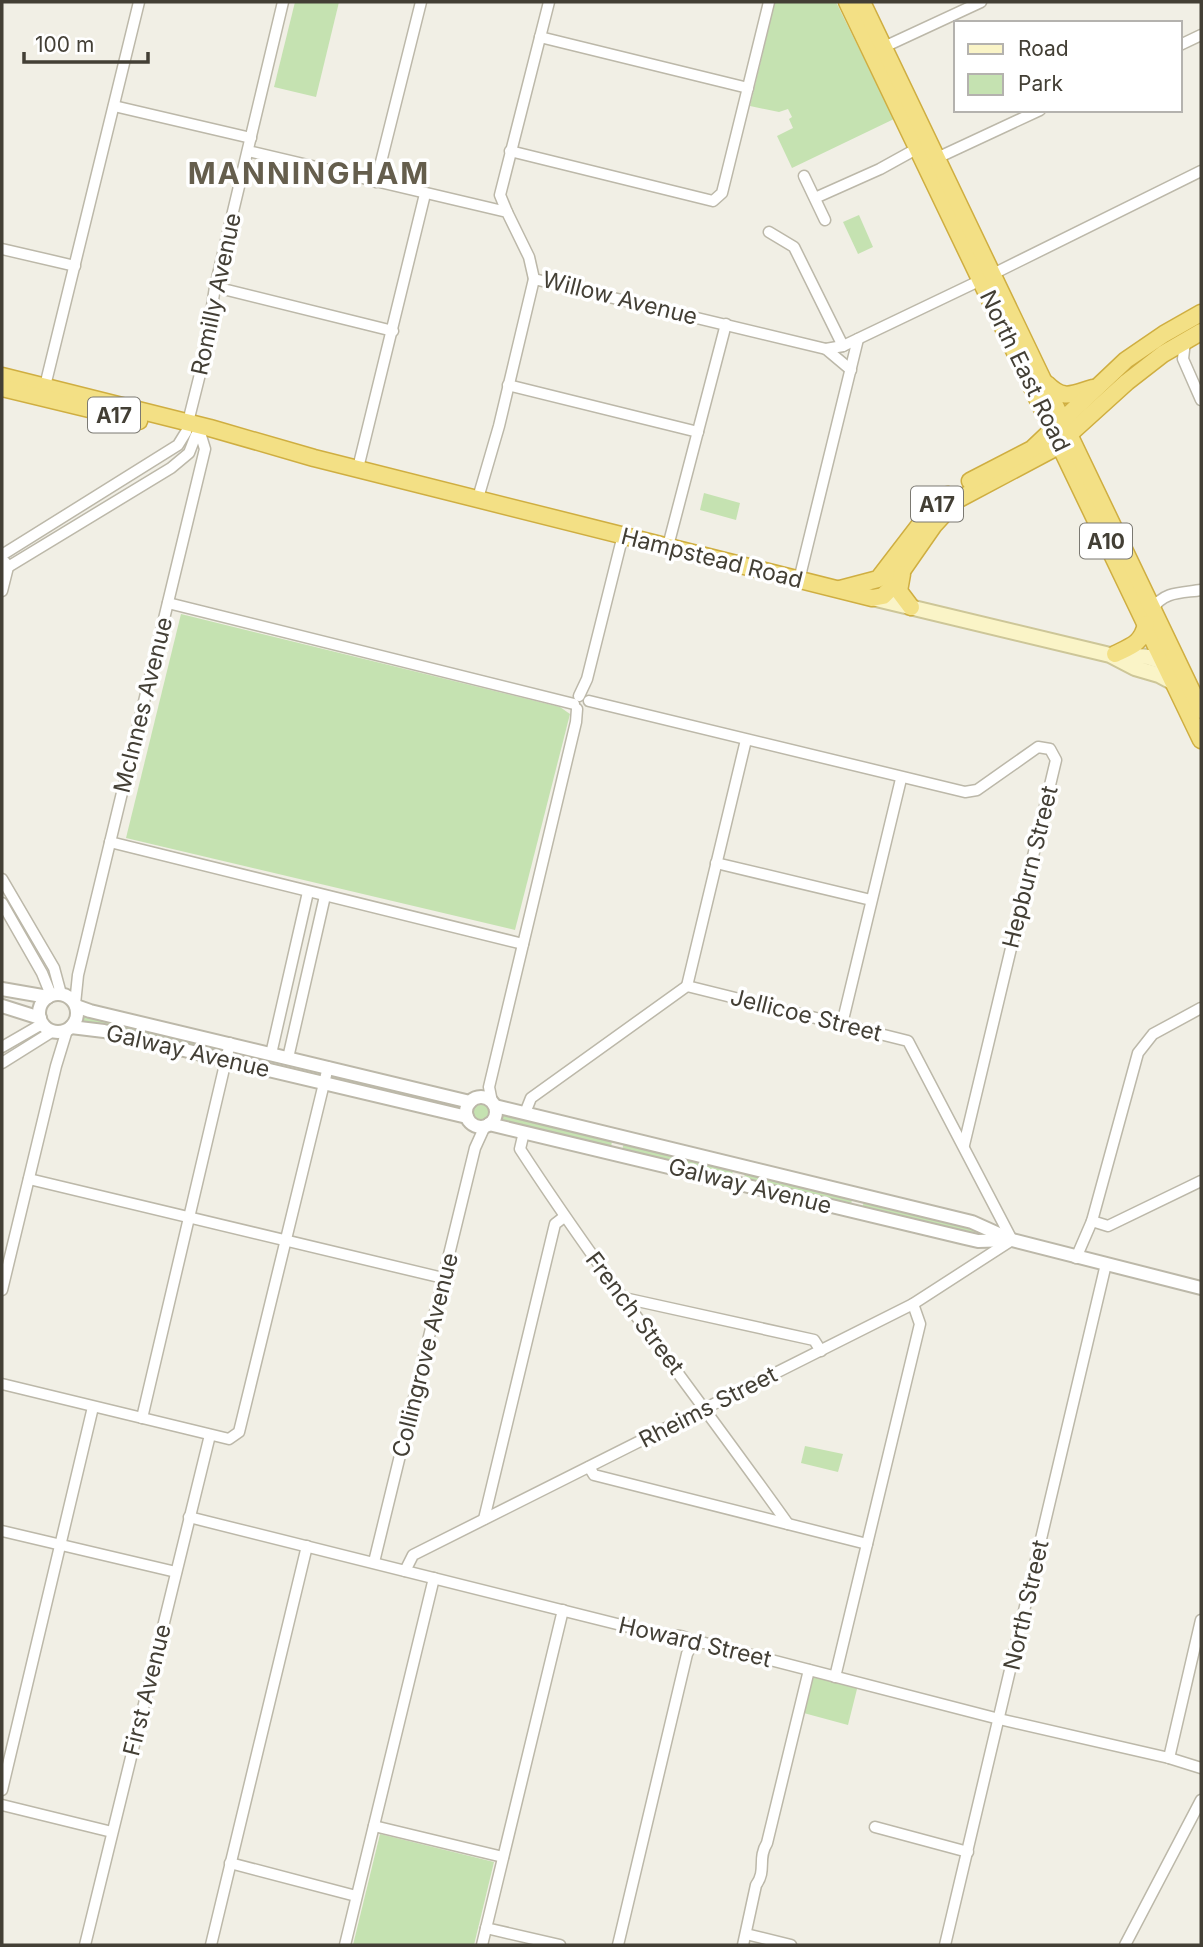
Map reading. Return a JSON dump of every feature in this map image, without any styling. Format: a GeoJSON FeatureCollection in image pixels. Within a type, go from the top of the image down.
{"type":"FeatureCollection","features":[{"type":"Feature","properties":{"kind":"highway","name":"North East Road"},"geometry":{"type":"LineString","coordinates":[[847,2],[878,50]]}},
{"type":"Feature","properties":{"kind":"highway","name":"North East Road"},"geometry":{"type":"LineString","coordinates":[[862,2],[878,50],[927,156],[1179,678],[1201,740]]}},
{"type":"Feature","properties":{"kind":"highway","name":"North East Road"},"geometry":{"type":"LineString","coordinates":[[987,277],[1041,377],[1060,432]]}},
{"type":"Feature","properties":{"kind":"highway","name":"A17"},"geometry":{"type":"LineString","coordinates":[[872,598],[883,596],[939,518],[957,500],[1039,458],[1096,387],[1132,356],[1201,313]]}},
{"type":"Feature","properties":{"kind":"highway","name":"A17"},"geometry":{"type":"LineString","coordinates":[[836,589],[878,579],[931,510],[946,496],[1060,432],[1201,332]]}},
{"type":"Feature","properties":{"kind":"highway","name":"Hampstead Road"},"geometry":{"type":"LineString","coordinates":[[2,376],[44,392],[196,431],[358,468],[872,598]]}},
{"type":"Feature","properties":{"kind":"highway"},"geometry":{"type":"LineString","coordinates":[[1041,377],[1060,395],[1070,395],[1096,387]]}},
{"type":"Feature","properties":{"kind":"highway","name":"Hampstead Road"},"geometry":{"type":"LineString","coordinates":[[2,388],[44,392]]}},
{"type":"Feature","properties":{"kind":"highway"},"geometry":{"type":"LineString","coordinates":[[904,568],[899,591],[911,607]]}},
{"type":"Feature","properties":{"kind":"highway","name":"North East Road"},"geometry":{"type":"LineString","coordinates":[[1149,617],[1163,662]]}},
{"type":"Feature","properties":{"kind":"highway"},"geometry":{"type":"LineString","coordinates":[[1113,654],[1138,643],[1149,617]]}},
{"type":"Feature","properties":{"kind":"highway"},"geometry":{"type":"LineString","coordinates":[[1163,662],[1179,678]]}},
{"type":"Feature","properties":{"kind":"highway","name":"North East Road"},"geometry":{"type":"LineString","coordinates":[[1179,678],[1201,709]]}},
{"type":"Feature","properties":{"kind":"main road","name":"Hampstead Road"},"geometry":{"type":"LineString","coordinates":[[872,598],[1113,654],[1148,657],[1163,662]]}},
{"type":"Feature","properties":{"kind":"main road","name":"Hampstead Road"},"geometry":{"type":"LineString","coordinates":[[1113,654],[1135,668],[1179,678]]}},
{"type":"Feature","properties":{"kind":"street"},"geometry":{"type":"LineString","coordinates":[[44,392],[139,2]]}},
{"type":"Feature","properties":{"kind":"street","name":"Romilly Avenue"},"geometry":{"type":"LineString","coordinates":[[196,431],[215,287],[283,2]]}},
{"type":"Feature","properties":{"kind":"street"},"geometry":{"type":"LineString","coordinates":[[376,182],[421,2]]}},
{"type":"Feature","properties":{"kind":"street"},"geometry":{"type":"LineString","coordinates":[[507,212],[500,195],[549,2]]}},
{"type":"Feature","properties":{"kind":"street"},"geometry":{"type":"LineString","coordinates":[[510,151],[713,201],[722,193],[769,2]]}},
{"type":"Feature","properties":{"kind":"street"},"geometry":{"type":"LineString","coordinates":[[878,50],[981,2]]}},
{"type":"Feature","properties":{"kind":"street"},"geometry":{"type":"LineString","coordinates":[[1182,44],[1201,35]]}},
{"type":"Feature","properties":{"kind":"street"},"geometry":{"type":"LineString","coordinates":[[540,37],[748,88]]}},
{"type":"Feature","properties":{"kind":"street"},"geometry":{"type":"LineString","coordinates":[[114,106],[251,138]]}},
{"type":"Feature","properties":{"kind":"street"},"geometry":{"type":"LineString","coordinates":[[815,198],[880,169],[927,156],[1035,112]]}},
{"type":"Feature","properties":{"kind":"street"},"geometry":{"type":"LineString","coordinates":[[248,151],[507,212]]}},
{"type":"Feature","properties":{"kind":"street","name":"Willow Avenue"},"geometry":{"type":"LineString","coordinates":[[507,212],[529,257],[534,279],[826,349],[843,346],[858,339],[1201,171]]}},
{"type":"Feature","properties":{"kind":"street"},"geometry":{"type":"LineString","coordinates":[[804,176],[825,220]]}},
{"type":"Feature","properties":{"kind":"street"},"geometry":{"type":"LineString","coordinates":[[358,468],[425,194]]}},
{"type":"Feature","properties":{"kind":"street"},"geometry":{"type":"LineString","coordinates":[[769,232],[794,247],[843,346]]}},
{"type":"Feature","properties":{"kind":"street"},"geometry":{"type":"LineString","coordinates":[[2,249],[75,265]]}},
{"type":"Feature","properties":{"kind":"street"},"geometry":{"type":"LineString","coordinates":[[478,498],[534,279]]}},
{"type":"Feature","properties":{"kind":"street"},"geometry":{"type":"LineString","coordinates":[[215,287],[393,331]]}},
{"type":"Feature","properties":{"kind":"street"},"geometry":{"type":"LineString","coordinates":[[668,546],[726,324]]}},
{"type":"Feature","properties":{"kind":"street"},"geometry":{"type":"LineString","coordinates":[[799,580],[858,339]]}},
{"type":"Feature","properties":{"kind":"street"},"geometry":{"type":"LineString","coordinates":[[1185,341],[1183,359],[1201,400]]}},
{"type":"Feature","properties":{"kind":"street"},"geometry":{"type":"LineString","coordinates":[[826,349],[851,370]]}},
{"type":"Feature","properties":{"kind":"street"},"geometry":{"type":"LineString","coordinates":[[508,385],[698,432]]}},
{"type":"Feature","properties":{"kind":"street"},"geometry":{"type":"LineString","coordinates":[[2,591],[8,567],[2,555],[178,445],[196,431]]}},
{"type":"Feature","properties":{"kind":"street"},"geometry":{"type":"LineString","coordinates":[[8,567],[171,468],[189,453],[196,431]]}},
{"type":"Feature","properties":{"kind":"street","name":"McInnes Avenue"},"geometry":{"type":"LineString","coordinates":[[76,1005],[75,979],[205,449],[196,431]]}},
{"type":"Feature","properties":{"kind":"street"},"geometry":{"type":"LineString","coordinates":[[485,1099],[467,1107],[480,1123],[495,1114],[485,1099],[623,535]]}},
{"type":"Feature","properties":{"kind":"street"},"geometry":{"type":"LineString","coordinates":[[1149,617],[1159,599],[1201,590]]}},
{"type":"Feature","properties":{"kind":"street"},"geometry":{"type":"LineString","coordinates":[[168,603],[559,699],[600,704],[901,779],[842,1024]]}},
{"type":"Feature","properties":{"kind":"street"},"geometry":{"type":"LineString","coordinates":[[525,1113],[531,1098],[687,986],[746,740]]}},
{"type":"Feature","properties":{"kind":"street","name":"Hepburn Street"},"geometry":{"type":"LineString","coordinates":[[901,779],[965,792],[977,790],[1038,747],[1050,749],[1056,760],[964,1145]]}},
{"type":"Feature","properties":{"kind":"street"},"geometry":{"type":"LineString","coordinates":[[110,842],[523,944]]}},
{"type":"Feature","properties":{"kind":"street"},"geometry":{"type":"LineString","coordinates":[[716,863],[871,900]]}},
{"type":"Feature","properties":{"kind":"street"},"geometry":{"type":"LineString","coordinates":[[2,879],[64,982],[75,979]]}},
{"type":"Feature","properties":{"kind":"street"},"geometry":{"type":"LineString","coordinates":[[271,1054],[308,892]]}},
{"type":"Feature","properties":{"kind":"street"},"geometry":{"type":"LineString","coordinates":[[288,1058],[324,896]]}},
{"type":"Feature","properties":{"kind":"street"},"geometry":{"type":"LineString","coordinates":[[2,903],[56,995]]}},
{"type":"Feature","properties":{"kind":"street"},"geometry":{"type":"LineString","coordinates":[[54,968],[56,995]]}},
{"type":"Feature","properties":{"kind":"street","name":"McInnes Avenue"},"geometry":{"type":"LineString","coordinates":[[56,995],[75,979]]}},
{"type":"Feature","properties":{"kind":"street","name":"Jellicoe Street"},"geometry":{"type":"LineString","coordinates":[[687,986],[908,1041],[1012,1240]]}},
{"type":"Feature","properties":{"kind":"street"},"geometry":{"type":"LineString","coordinates":[[2,989],[56,995],[76,1005],[77,1017],[2,1047]]}},
{"type":"Feature","properties":{"kind":"street"},"geometry":{"type":"LineString","coordinates":[[2,1290],[58,1058],[55,1027],[40,1006],[56,995]]}},
{"type":"Feature","properties":{"kind":"street","name":"Galway Avenue"},"geometry":{"type":"LineString","coordinates":[[76,1005],[90,1011],[288,1058],[485,1099],[525,1113],[972,1222],[1012,1240],[1201,1287]]}},
{"type":"Feature","properties":{"kind":"street","name":"Galway Avenue"},"geometry":{"type":"LineString","coordinates":[[2,1006],[55,1027],[104,1031],[978,1241],[1012,1240]]}},
{"type":"Feature","properties":{"kind":"street"},"geometry":{"type":"LineString","coordinates":[[1076,1258],[1092,1221],[1138,1053],[1153,1034],[1201,1008]]}},
{"type":"Feature","properties":{"kind":"street"},"geometry":{"type":"LineString","coordinates":[[2,1063],[55,1027]]}},
{"type":"Feature","properties":{"kind":"street"},"geometry":{"type":"LineString","coordinates":[[55,1027],[58,1058]]}},
{"type":"Feature","properties":{"kind":"street"},"geometry":{"type":"LineString","coordinates":[[39,1040],[51,1041],[58,1046]]}},
{"type":"Feature","properties":{"kind":"street"},"geometry":{"type":"LineString","coordinates":[[142,1418],[230,1043]]}},
{"type":"Feature","properties":{"kind":"street"},"geometry":{"type":"LineString","coordinates":[[2,1384],[229,1439],[239,1432],[328,1067]]}},
{"type":"Feature","properties":{"kind":"street","name":"Collingrove Avenue"},"geometry":{"type":"LineString","coordinates":[[374,1562],[480,1123]]}},
{"type":"Feature","properties":{"kind":"street","name":"French Street"},"geometry":{"type":"LineString","coordinates":[[524,1132],[520,1149],[564,1217],[788,1524]]}},
{"type":"Feature","properties":{"kind":"street"},"geometry":{"type":"LineString","coordinates":[[29,1179],[443,1278]]}},
{"type":"Feature","properties":{"kind":"street"},"geometry":{"type":"LineString","coordinates":[[1092,1221],[1108,1226],[1201,1181]]}},
{"type":"Feature","properties":{"kind":"street"},"geometry":{"type":"LineString","coordinates":[[484,1519],[555,1224],[564,1217]]}},
{"type":"Feature","properties":{"kind":"street","name":"Rheims Street"},"geometry":{"type":"LineString","coordinates":[[405,1571],[413,1555],[914,1304],[1012,1240]]}},
{"type":"Feature","properties":{"kind":"street","name":"North Street"},"geometry":{"type":"LineString","coordinates":[[945,1945],[1106,1264]]}},
{"type":"Feature","properties":{"kind":"street"},"geometry":{"type":"LineString","coordinates":[[624,1298],[814,1340],[821,1351]]}},
{"type":"Feature","properties":{"kind":"street"},"geometry":{"type":"LineString","coordinates":[[835,1677],[920,1324],[914,1304]]}},
{"type":"Feature","properties":{"kind":"street"},"geometry":{"type":"LineString","coordinates":[[2,1790],[93,1407]]}},
{"type":"Feature","properties":{"kind":"street","name":"First Avenue"},"geometry":{"type":"LineString","coordinates":[[85,1945],[210,1435]]}},
{"type":"Feature","properties":{"kind":"street"},"geometry":{"type":"LineString","coordinates":[[589,1467],[594,1475],[867,1544]]}},
{"type":"Feature","properties":{"kind":"street","name":"Howard Street"},"geometry":{"type":"LineString","coordinates":[[189,1517],[661,1635],[679,1634],[693,1643],[705,1643],[1201,1768]]}},
{"type":"Feature","properties":{"kind":"street"},"geometry":{"type":"LineString","coordinates":[[2,1531],[176,1572]]}},
{"type":"Feature","properties":{"kind":"street"},"geometry":{"type":"LineString","coordinates":[[211,1945],[307,1546]]}},
{"type":"Feature","properties":{"kind":"street"},"geometry":{"type":"LineString","coordinates":[[345,1945],[434,1578]]}},
{"type":"Feature","properties":{"kind":"street"},"geometry":{"type":"LineString","coordinates":[[482,1945],[563,1610]]}},
{"type":"Feature","properties":{"kind":"street"},"geometry":{"type":"LineString","coordinates":[[1169,1758],[1201,1620]]}},
{"type":"Feature","properties":{"kind":"street"},"geometry":{"type":"LineString","coordinates":[[618,1945],[687,1654],[693,1643]]}},
{"type":"Feature","properties":{"kind":"street"},"geometry":{"type":"LineString","coordinates":[[791,1945],[745,1940],[757,1885],[763,1872],[761,1852],[767,1843],[809,1670]]}},
{"type":"Feature","properties":{"kind":"street"},"geometry":{"type":"LineString","coordinates":[[1125,1945],[1201,1800]]}},
{"type":"Feature","properties":{"kind":"street"},"geometry":{"type":"LineString","coordinates":[[2,1805],[113,1832]]}},
{"type":"Feature","properties":{"kind":"street"},"geometry":{"type":"LineString","coordinates":[[374,1826],[503,1857]]}},
{"type":"Feature","properties":{"kind":"street"},"geometry":{"type":"LineString","coordinates":[[875,1827],[968,1852]]}},
{"type":"Feature","properties":{"kind":"street"},"geometry":{"type":"LineString","coordinates":[[230,1863],[356,1896]]}},
{"type":"Feature","properties":{"kind":"street"},"geometry":{"type":"LineString","coordinates":[[486,1928],[560,1945]]}},
{"type":"Feature","properties":{"kind":"green space"},"geometry":{"type":"Polygon","coordinates":[[[295,2],[339,2],[316,97],[274,87],[295,2]]]}},
{"type":"Feature","properties":{"kind":"green space"},"geometry":{"type":"Polygon","coordinates":[[[775,2],[836,2],[894,119],[792,168],[777,136],[793,128],[788,109],[779,112],[750,106],[775,2]]]}},
{"type":"Feature","properties":{"kind":"green space"},"geometry":{"type":"Polygon","coordinates":[[[859,215],[873,247],[858,254],[843,222],[859,215]]]}},
{"type":"Feature","properties":{"kind":"green space"},"geometry":{"type":"Polygon","coordinates":[[[704,493],[740,503],[736,520],[700,510],[704,493]]]}},
{"type":"Feature","properties":{"kind":"green space"},"geometry":{"type":"Polygon","coordinates":[[[181,614],[560,707],[570,714],[515,930],[126,838],[181,614]]]}},
{"type":"Feature","properties":{"kind":"green space"},"geometry":{"type":"Polygon","coordinates":[[[81,1013],[219,1048],[217,1054],[77,1025],[81,1013]]]}},
{"type":"Feature","properties":{"kind":"green space"},"geometry":{"type":"Polygon","coordinates":[[[333,1074],[464,1104],[462,1113],[331,1081],[333,1074]]]}},
{"type":"Feature","properties":{"kind":"green space"},"geometry":{"type":"Polygon","coordinates":[[[481,1101],[489,1104],[492,1112],[489,1120],[481,1123],[473,1120],[470,1112],[473,1104],[481,1101]]]}},
{"type":"Feature","properties":{"kind":"green space"},"geometry":{"type":"Polygon","coordinates":[[[501,1112],[612,1140],[611,1149],[498,1123],[501,1112]]]}},
{"type":"Feature","properties":{"kind":"green space"},"geometry":{"type":"Polygon","coordinates":[[[624,1143],[733,1170],[732,1177],[622,1150],[624,1143]]]}},
{"type":"Feature","properties":{"kind":"green space"},"geometry":{"type":"Polygon","coordinates":[[[746,1172],[852,1199],[851,1206],[743,1179],[746,1172]]]}},
{"type":"Feature","properties":{"kind":"green space"},"geometry":{"type":"Polygon","coordinates":[[[864,1202],[959,1224],[981,1234],[862,1208],[864,1202]]]}},
{"type":"Feature","properties":{"kind":"green space"},"geometry":{"type":"Polygon","coordinates":[[[805,1446],[843,1454],[838,1472],[801,1463],[805,1446]]]}},
{"type":"Feature","properties":{"kind":"green space"},"geometry":{"type":"Polygon","coordinates":[[[810,1673],[858,1685],[848,1725],[800,1712],[810,1673]]]}},
{"type":"Feature","properties":{"kind":"green space"},"geometry":{"type":"Polygon","coordinates":[[[380,1834],[494,1862],[474,1945],[353,1945],[380,1834]]]}},
{"type":"Feature","properties":{"kind":"district","name":"MANNINGHAM"},"geometry":{"type":"Point","coordinates":[309,173]}}]}
